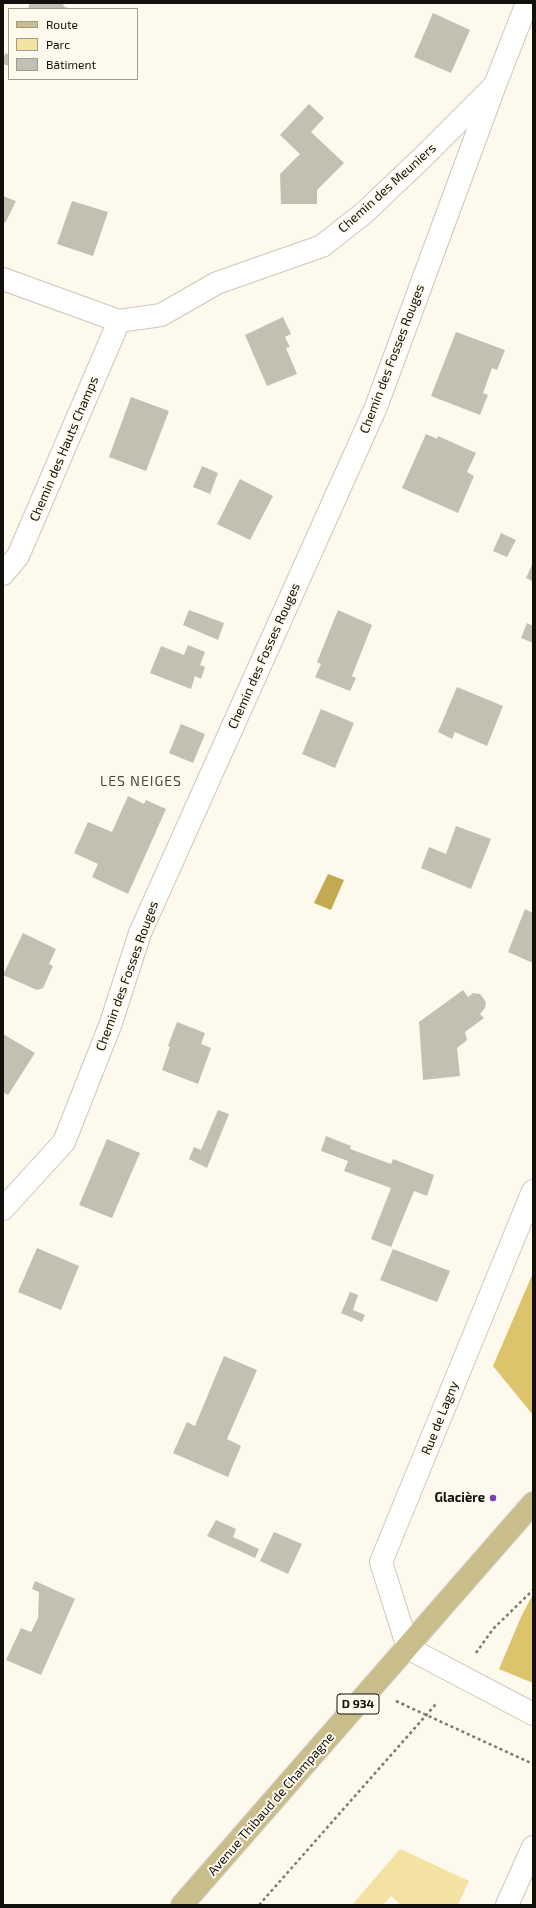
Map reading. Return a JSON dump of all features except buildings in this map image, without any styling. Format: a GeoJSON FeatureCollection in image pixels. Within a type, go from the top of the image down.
{"type":"FeatureCollection","features":[{"type":"Feature","properties":{"kind":"main road","name":"Avenue Thibaud de Champagne"},"geometry":{"type":"LineString","coordinates":[[182,1905],[370,1689],[408,1648],[533,1503]]}},
{"type":"Feature","properties":{"kind":"street","name":"Chemin des Meuniers"},"geometry":{"type":"LineString","coordinates":[[3,279],[119,321],[161,316],[217,283],[322,246],[364,214],[495,85],[527,3]]}},
{"type":"Feature","properties":{"kind":"street","name":"Chemin des Fosses Rouges"},"geometry":{"type":"LineString","coordinates":[[3,1210],[64,1142],[111,1022],[140,933],[376,407],[495,85]]}},
{"type":"Feature","properties":{"kind":"street","name":"Chemin des Hauts Champs"},"geometry":{"type":"LineString","coordinates":[[3,574],[18,556],[119,321]]}},
{"type":"Feature","properties":{"kind":"street","name":"Rue de Lagny"},"geometry":{"type":"LineString","coordinates":[[408,1648],[381,1562],[533,1191]]}},
{"type":"Feature","properties":{"kind":"street"},"geometry":{"type":"LineString","coordinates":[[408,1648],[533,1714]]}},
{"type":"Feature","properties":{"kind":"street"},"geometry":{"type":"LineString","coordinates":[[507,1905],[533,1847]]}},
{"type":"Feature","properties":{"kind":"path"},"geometry":{"type":"LineString","coordinates":[[473,1658],[493,1629],[533,1590]]}},
{"type":"Feature","properties":{"kind":"path"},"geometry":{"type":"LineString","coordinates":[[370,1689],[533,1764]]}},
{"type":"Feature","properties":{"kind":"path"},"geometry":{"type":"LineString","coordinates":[[259,1905],[436,1704]]}},
{"type":"Feature","properties":{"kind":"green space"},"geometry":{"type":"Polygon","coordinates":[[[400,1849],[469,1881],[458,1905],[401,1905],[391,1896],[383,1905],[352,1905],[400,1849]]]}},
{"type":"Feature","properties":{"kind":"shaded area"},"geometry":{"type":"Polygon","coordinates":[[[328,874],[344,880],[331,910],[314,903],[328,874]]]}},
{"type":"Feature","properties":{"kind":"shaded area"},"geometry":{"type":"Polygon","coordinates":[[[533,1273],[533,1415],[493,1366],[533,1273]]]}},
{"type":"Feature","properties":{"kind":"shaded area"},"geometry":{"type":"Polygon","coordinates":[[[533,1594],[533,1683],[499,1669],[521,1617],[533,1594]]]}},
{"type":"Feature","properties":{"kind":"place","name":"Glacière"},"geometry":{"type":"Point","coordinates":[493,1498]}},
{"type":"Feature","properties":{"kind":"district","name":"LES NEIGES"},"geometry":{"type":"Point","coordinates":[141,781]}}]}
